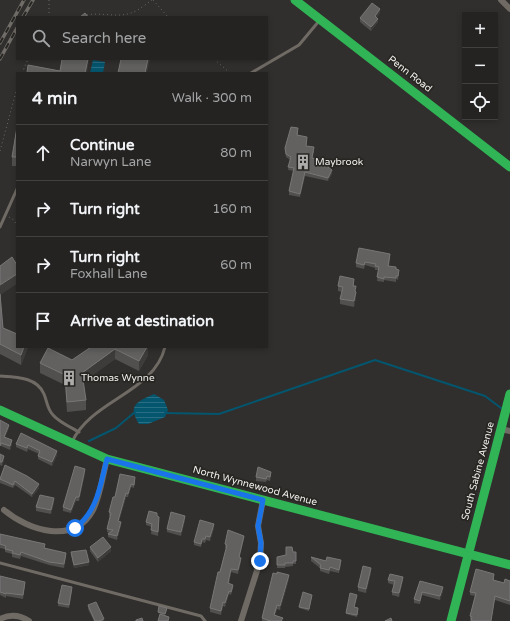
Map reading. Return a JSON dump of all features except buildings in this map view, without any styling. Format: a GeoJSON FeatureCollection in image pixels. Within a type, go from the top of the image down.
{"type":"FeatureCollection","features":[{"type":"Feature","properties":{"kind":"street","name":"Penn Road"},"geometry":{"type":"LineString","coordinates":[[295,0],[510,167]]}},
{"type":"Feature","properties":{"kind":"street"},"geometry":{"type":"LineString","coordinates":[[501,0],[510,9]]}},
{"type":"Feature","properties":{"kind":"street","name":"South Sabine Avenue"},"geometry":{"type":"LineString","coordinates":[[451,621],[468,554],[505,430],[510,394]]}},
{"type":"Feature","properties":{"kind":"street","name":"North Wynnewood Avenue"},"geometry":{"type":"LineString","coordinates":[[0,410],[107,459],[510,565]]}},
{"type":"Feature","properties":{"kind":"street"},"geometry":{"type":"LineString","coordinates":[[4,510],[16,519],[45,531],[59,532],[75,528],[86,520],[94,509],[107,459]]}},
{"type":"Feature","properties":{"kind":"street"},"geometry":{"type":"LineString","coordinates":[[241,621],[260,561],[261,543],[258,526],[263,500]]}},
{"type":"Feature","properties":{"kind":"street"},"geometry":{"type":"LineString","coordinates":[[0,618],[21,616],[29,621]]}},
{"type":"Feature","properties":{"kind":"lane"},"geometry":{"type":"LineString","coordinates":[[254,72],[299,45],[320,19]]}},
{"type":"Feature","properties":{"kind":"lane"},"geometry":{"type":"LineString","coordinates":[[0,227],[16,191]]}},
{"type":"Feature","properties":{"kind":"lane"},"geometry":{"type":"LineString","coordinates":[[72,442],[79,432],[102,408],[133,389],[158,365],[165,348]]}},
{"type":"Feature","properties":{"kind":"lane"},"geometry":{"type":"LineString","coordinates":[[0,376],[24,379],[38,386],[42,391],[48,408],[53,416],[79,432]]}},
{"type":"Feature","properties":{"kind":"lane"},"geometry":{"type":"LineString","coordinates":[[0,563],[201,616],[204,621]]}},
{"type":"Feature","properties":{"kind":"path"},"geometry":{"type":"LineString","coordinates":[[48,16],[49,0]]}},
{"type":"Feature","properties":{"kind":"path"},"geometry":{"type":"LineString","coordinates":[[84,15],[131,13],[152,0],[167,16]]}},
{"type":"Feature","properties":{"kind":"path"},"geometry":{"type":"LineString","coordinates":[[22,72],[28,60]]}},
{"type":"Feature","properties":{"kind":"path"},"geometry":{"type":"LineString","coordinates":[[215,60],[229,72]]}},
{"type":"Feature","properties":{"kind":"path"},"geometry":{"type":"LineString","coordinates":[[0,151],[16,92]]}},
{"type":"Feature","properties":{"kind":"water"},"geometry":{"type":"Polygon","coordinates":[[[93,60],[105,62],[103,72],[90,72],[93,60]]]}},
{"type":"Feature","properties":{"kind":"water"},"geometry":{"type":"Polygon","coordinates":[[[154,394],[164,400],[168,410],[165,417],[148,424],[139,424],[134,408],[143,399],[154,394]]]}},
{"type":"Feature","properties":{"kind":"waterway"},"geometry":{"type":"LineString","coordinates":[[165,413],[219,414],[375,360],[485,396],[501,408]]}},
{"type":"Feature","properties":{"kind":"waterway"},"geometry":{"type":"LineString","coordinates":[[89,441],[116,428],[135,412]]}},
{"type":"Feature","properties":{"kind":"railway"},"geometry":{"type":"LineString","coordinates":[[0,43],[24,0]]}},
{"type":"Feature","properties":{"kind":"railway"},"geometry":{"type":"LineString","coordinates":[[24,16],[33,0]]}},
{"type":"Feature","properties":{"kind":"railway"},"geometry":{"type":"LineString","coordinates":[[0,59],[16,30]]}},
{"type":"Feature","properties":{"kind":"traffic: fast"},"geometry":{"type":"LineString","coordinates":[[295,0],[510,167]]}},
{"type":"Feature","properties":{"kind":"traffic: fast"},"geometry":{"type":"LineString","coordinates":[[451,621],[510,394]]}},
{"type":"Feature","properties":{"kind":"traffic: fast"},"geometry":{"type":"LineString","coordinates":[[0,410],[107,459],[510,565]]}},
{"type":"Feature","properties":{"kind":"place","name":"Maybrook"},"geometry":{"type":"Point","coordinates":[303,162]}},
{"type":"Feature","properties":{"kind":"place","name":"Thomas Wynne"},"geometry":{"type":"Point","coordinates":[69,378]}},
{"type":"Feature","properties":{"kind":"route"},"geometry":{"type":"LineString","coordinates":[[75,528],[86,520],[94,509],[107,459],[146,468],[263,500],[258,526],[261,543],[260,561]]}}]}
